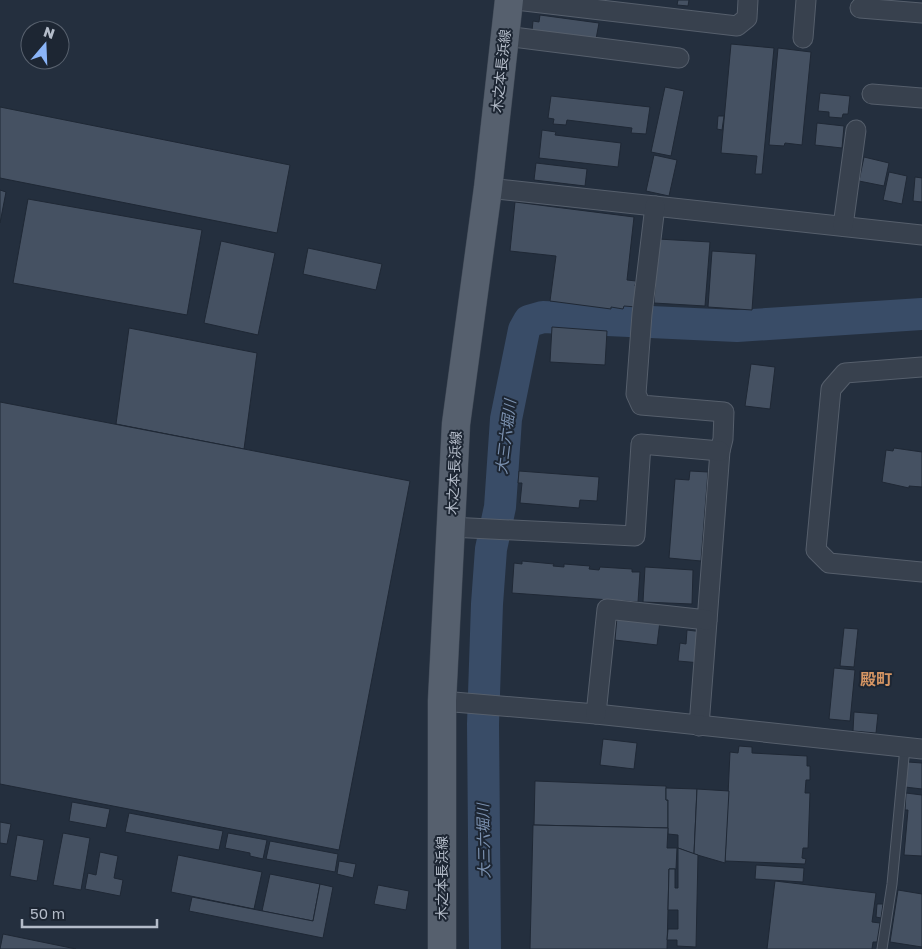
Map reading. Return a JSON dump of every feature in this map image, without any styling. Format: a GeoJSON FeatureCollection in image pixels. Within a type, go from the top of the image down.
{"type":"FeatureCollection","features":[{"type":"Feature","properties":{"kind":"main road","name":"木之本長浜線"},"geometry":{"type":"LineString","coordinates":[[442,949],[456,702],[463,528],[456,424],[488,188],[509,0]]}},
{"type":"Feature","properties":{"kind":"street"},"geometry":{"type":"LineString","coordinates":[[516,0],[646,8],[737,26],[747,18],[748,0]]}},
{"type":"Feature","properties":{"kind":"street"},"geometry":{"type":"LineString","coordinates":[[802,38],[806,0]]}},
{"type":"Feature","properties":{"kind":"street"},"geometry":{"type":"LineString","coordinates":[[860,8],[922,13]]}},
{"type":"Feature","properties":{"kind":"street"},"geometry":{"type":"LineString","coordinates":[[505,36],[679,58]]}},
{"type":"Feature","properties":{"kind":"street"},"geometry":{"type":"LineString","coordinates":[[872,94],[922,98]]}},
{"type":"Feature","properties":{"kind":"street"},"geometry":{"type":"LineString","coordinates":[[843,226],[856,130]]}},
{"type":"Feature","properties":{"kind":"street"},"geometry":{"type":"LineString","coordinates":[[488,188],[922,235]]}},
{"type":"Feature","properties":{"kind":"street"},"geometry":{"type":"LineString","coordinates":[[655,206],[636,394],[641,405],[724,412],[699,726]]}},
{"type":"Feature","properties":{"kind":"street"},"geometry":{"type":"LineString","coordinates":[[922,368],[845,373],[831,389],[816,550],[829,563],[922,572]]}},
{"type":"Feature","properties":{"kind":"street"},"geometry":{"type":"LineString","coordinates":[[463,528],[635,536],[641,444],[720,451]]}},
{"type":"Feature","properties":{"kind":"street"},"geometry":{"type":"LineString","coordinates":[[596,714],[606,609],[707,620]]}},
{"type":"Feature","properties":{"kind":"street"},"geometry":{"type":"LineString","coordinates":[[456,702],[596,714],[913,748]]}},
{"type":"Feature","properties":{"kind":"lane"},"geometry":{"type":"LineString","coordinates":[[882,949],[913,748]]}},
{"type":"Feature","properties":{"kind":"building"},"geometry":{"type":"Polygon","coordinates":[[[678,0],[689,0],[688,6],[677,5],[678,0]]]}},
{"type":"Feature","properties":{"kind":"building"},"geometry":{"type":"Polygon","coordinates":[[[540,15],[599,23],[596,39],[532,31],[533,21],[539,22],[540,15]]]}},
{"type":"Feature","properties":{"kind":"building"},"geometry":{"type":"Polygon","coordinates":[[[731,44],[774,48],[762,174],[755,174],[757,156],[721,153],[731,44]]]}},
{"type":"Feature","properties":{"kind":"building"},"geometry":{"type":"Polygon","coordinates":[[[778,48],[811,52],[802,145],[785,143],[784,146],[769,145],[778,48]]]}},
{"type":"Feature","properties":{"kind":"building"},"geometry":{"type":"Polygon","coordinates":[[[665,87],[684,91],[671,156],[651,152],[665,87]]]}},
{"type":"Feature","properties":{"kind":"building"},"geometry":{"type":"Polygon","coordinates":[[[820,93],[850,96],[848,114],[843,114],[842,118],[829,117],[829,112],[818,111],[820,93]]]}},
{"type":"Feature","properties":{"kind":"building"},"geometry":{"type":"Polygon","coordinates":[[[551,96],[650,107],[646,134],[631,133],[632,128],[567,120],[566,125],[553,124],[554,119],[548,118],[551,96]]]}},
{"type":"Feature","properties":{"kind":"building"},"geometry":{"type":"Polygon","coordinates":[[[0,107],[290,165],[277,233],[0,178],[0,107]]]}},
{"type":"Feature","properties":{"kind":"building"},"geometry":{"type":"Polygon","coordinates":[[[718,116],[724,116],[722,130],[717,129],[718,116]]]}},
{"type":"Feature","properties":{"kind":"building"},"geometry":{"type":"Polygon","coordinates":[[[817,123],[844,126],[842,148],[815,145],[817,123]]]}},
{"type":"Feature","properties":{"kind":"building"},"geometry":{"type":"Polygon","coordinates":[[[542,130],[556,132],[555,135],[621,143],[618,167],[539,158],[542,130]]]}},
{"type":"Feature","properties":{"kind":"building"},"geometry":{"type":"Polygon","coordinates":[[[654,155],[677,160],[669,196],[646,191],[654,155]]]}},
{"type":"Feature","properties":{"kind":"building"},"geometry":{"type":"Polygon","coordinates":[[[864,157],[889,163],[884,186],[859,181],[864,157]]]}},
{"type":"Feature","properties":{"kind":"building"},"geometry":{"type":"Polygon","coordinates":[[[536,163],[587,169],[585,186],[534,180],[536,163]]]}},
{"type":"Feature","properties":{"kind":"building"},"geometry":{"type":"Polygon","coordinates":[[[889,172],[907,176],[902,204],[883,200],[889,172]]]}},
{"type":"Feature","properties":{"kind":"building"},"geometry":{"type":"Polygon","coordinates":[[[915,177],[922,178],[922,202],[913,201],[915,177]]]}},
{"type":"Feature","properties":{"kind":"building"},"geometry":{"type":"Polygon","coordinates":[[[0,190],[6,192],[0,223],[0,190]]]}},
{"type":"Feature","properties":{"kind":"building"},"geometry":{"type":"Polygon","coordinates":[[[28,199],[202,230],[187,315],[13,283],[28,199]]]}},
{"type":"Feature","properties":{"kind":"building"},"geometry":{"type":"Polygon","coordinates":[[[515,202],[634,217],[627,280],[636,281],[635,286],[638,286],[636,307],[624,306],[623,309],[611,307],[611,309],[550,301],[556,256],[510,251],[515,202]]]}},
{"type":"Feature","properties":{"kind":"building"},"geometry":{"type":"Polygon","coordinates":[[[658,239],[710,242],[705,306],[654,303],[658,239]]]}},
{"type":"Feature","properties":{"kind":"building"},"geometry":{"type":"Polygon","coordinates":[[[221,241],[275,253],[258,335],[204,323],[221,241]]]}},
{"type":"Feature","properties":{"kind":"building"},"geometry":{"type":"Polygon","coordinates":[[[308,248],[382,264],[376,290],[303,274],[308,248]]]}},
{"type":"Feature","properties":{"kind":"building"},"geometry":{"type":"Polygon","coordinates":[[[712,251],[756,254],[752,310],[708,307],[712,251]]]}},
{"type":"Feature","properties":{"kind":"building"},"geometry":{"type":"Polygon","coordinates":[[[552,327],[607,331],[605,365],[550,362],[552,327]]]}},
{"type":"Feature","properties":{"kind":"building"},"geometry":{"type":"Polygon","coordinates":[[[129,328],[257,353],[244,449],[116,424],[129,328]]]}},
{"type":"Feature","properties":{"kind":"building"},"geometry":{"type":"Polygon","coordinates":[[[751,364],[775,367],[770,409],[745,406],[751,364]]]}},
{"type":"Feature","properties":{"kind":"building"},"geometry":{"type":"Polygon","coordinates":[[[0,402],[410,481],[339,850],[0,784],[0,402]]]}},
{"type":"Feature","properties":{"kind":"building"},"geometry":{"type":"Polygon","coordinates":[[[894,448],[922,452],[922,487],[909,486],[909,488],[882,482],[886,450],[893,451],[894,448]]]}},
{"type":"Feature","properties":{"kind":"building"},"geometry":{"type":"Polygon","coordinates":[[[519,471],[599,477],[597,501],[580,500],[579,508],[520,503],[522,483],[518,483],[519,471]]]}},
{"type":"Feature","properties":{"kind":"building"},"geometry":{"type":"Polygon","coordinates":[[[690,471],[708,472],[701,561],[669,558],[675,479],[689,480],[690,471]]]}},
{"type":"Feature","properties":{"kind":"building"},"geometry":{"type":"Polygon","coordinates":[[[522,561],[554,564],[553,566],[564,567],[564,564],[590,566],[589,569],[599,570],[600,567],[632,569],[632,572],[640,572],[638,602],[512,593],[514,563],[522,564],[522,561]]]}},
{"type":"Feature","properties":{"kind":"building"},"geometry":{"type":"Polygon","coordinates":[[[645,567],[693,570],[692,604],[643,602],[645,567]]]}},
{"type":"Feature","properties":{"kind":"building"},"geometry":{"type":"Polygon","coordinates":[[[617,617],[660,621],[657,645],[615,640],[617,617]]]}},
{"type":"Feature","properties":{"kind":"building"},"geometry":{"type":"Polygon","coordinates":[[[844,628],[858,629],[854,667],[840,666],[844,628]]]}},
{"type":"Feature","properties":{"kind":"building"},"geometry":{"type":"Polygon","coordinates":[[[687,630],[703,632],[701,663],[678,661],[680,643],[686,644],[687,630]]]}},
{"type":"Feature","properties":{"kind":"building"},"geometry":{"type":"Polygon","coordinates":[[[834,668],[855,670],[850,721],[829,719],[834,668]]]}},
{"type":"Feature","properties":{"kind":"building"},"geometry":{"type":"Polygon","coordinates":[[[854,712],[878,714],[876,733],[853,731],[854,712]]]}},
{"type":"Feature","properties":{"kind":"building"},"geometry":{"type":"Polygon","coordinates":[[[603,739],[637,743],[634,769],[600,765],[603,739]]]}},
{"type":"Feature","properties":{"kind":"building"},"geometry":{"type":"Polygon","coordinates":[[[739,746],[752,747],[752,753],[807,756],[807,766],[810,766],[810,780],[806,780],[805,793],[810,793],[808,848],[803,848],[802,858],[806,859],[805,864],[725,861],[730,752],[738,753],[739,746]]]}},
{"type":"Feature","properties":{"kind":"building"},"geometry":{"type":"Polygon","coordinates":[[[908,762],[922,763],[922,789],[905,787],[908,762]]]}},
{"type":"Feature","properties":{"kind":"building"},"geometry":{"type":"Polygon","coordinates":[[[535,781],[666,786],[668,828],[534,825],[535,781]]]}},
{"type":"Feature","properties":{"kind":"building"},"geometry":{"type":"Polygon","coordinates":[[[666,788],[697,789],[694,854],[678,848],[678,835],[668,834],[666,788]]]}},
{"type":"Feature","properties":{"kind":"building"},"geometry":{"type":"Polygon","coordinates":[[[697,789],[729,791],[725,863],[694,854],[697,789]]]}},
{"type":"Feature","properties":{"kind":"building"},"geometry":{"type":"Polygon","coordinates":[[[906,793],[922,795],[922,856],[904,855],[908,810],[905,810],[906,793]]]}},
{"type":"Feature","properties":{"kind":"building"},"geometry":{"type":"Polygon","coordinates":[[[72,802],[110,809],[106,828],[69,821],[72,802]]]}},
{"type":"Feature","properties":{"kind":"building"},"geometry":{"type":"Polygon","coordinates":[[[129,813],[223,831],[219,850],[125,832],[129,813]]]}},
{"type":"Feature","properties":{"kind":"building"},"geometry":{"type":"Polygon","coordinates":[[[0,822],[11,824],[7,844],[0,843],[0,822]]]}},
{"type":"Feature","properties":{"kind":"building"},"geometry":{"type":"Polygon","coordinates":[[[533,825],[668,828],[667,848],[677,848],[676,869],[669,869],[667,949],[530,949],[533,825]]]}},
{"type":"Feature","properties":{"kind":"building"},"geometry":{"type":"Polygon","coordinates":[[[63,833],[90,838],[81,890],[53,885],[63,833]]]}},
{"type":"Feature","properties":{"kind":"building"},"geometry":{"type":"Polygon","coordinates":[[[228,833],[267,840],[263,859],[250,856],[250,853],[225,848],[228,833]]]}},
{"type":"Feature","properties":{"kind":"building"},"geometry":{"type":"Polygon","coordinates":[[[17,835],[44,840],[37,881],[10,876],[17,835]]]}},
{"type":"Feature","properties":{"kind":"building"},"geometry":{"type":"Polygon","coordinates":[[[270,841],[338,854],[335,872],[266,859],[270,841]]]}},
{"type":"Feature","properties":{"kind":"building"},"geometry":{"type":"Polygon","coordinates":[[[678,848],[698,855],[696,947],[677,946],[677,940],[667,940],[668,929],[678,929],[678,910],[668,910],[669,869],[675,869],[675,888],[678,888],[678,848]]]}},
{"type":"Feature","properties":{"kind":"building"},"geometry":{"type":"Polygon","coordinates":[[[100,852],[118,856],[114,878],[123,880],[120,896],[85,889],[88,873],[96,875],[100,852]]]}},
{"type":"Feature","properties":{"kind":"building"},"geometry":{"type":"Polygon","coordinates":[[[178,855],[262,872],[254,909],[171,892],[178,855]]]}},
{"type":"Feature","properties":{"kind":"building"},"geometry":{"type":"Polygon","coordinates":[[[339,861],[356,864],[353,878],[337,874],[339,861]]]}},
{"type":"Feature","properties":{"kind":"building"},"geometry":{"type":"Polygon","coordinates":[[[756,865],[804,868],[803,882],[755,879],[756,865]]]}},
{"type":"Feature","properties":{"kind":"building"},"geometry":{"type":"Polygon","coordinates":[[[270,874],[320,884],[313,921],[262,911],[270,874]]]}},
{"type":"Feature","properties":{"kind":"building"},"geometry":{"type":"Polygon","coordinates":[[[775,881],[876,893],[872,922],[880,923],[877,942],[873,942],[872,949],[767,949],[775,881]]]}},
{"type":"Feature","properties":{"kind":"building"},"geometry":{"type":"Polygon","coordinates":[[[320,884],[333,887],[323,938],[189,911],[192,897],[313,921],[320,884]]]}},
{"type":"Feature","properties":{"kind":"building"},"geometry":{"type":"Polygon","coordinates":[[[378,885],[409,891],[406,910],[374,904],[378,885]]]}},
{"type":"Feature","properties":{"kind":"building"},"geometry":{"type":"Polygon","coordinates":[[[898,890],[922,894],[922,947],[890,942],[898,890]]]}},
{"type":"Feature","properties":{"kind":"building"},"geometry":{"type":"Polygon","coordinates":[[[877,904],[883,904],[881,918],[876,917],[877,904]]]}},
{"type":"Feature","properties":{"kind":"building"},"geometry":{"type":"Polygon","coordinates":[[[3,934],[76,949],[0,949],[3,934]]]}},
{"type":"Feature","properties":{"kind":"waterway","name":"大三六堀川"},"geometry":{"type":"LineString","coordinates":[[485,949],[483,724],[487,604],[491,549],[500,507],[506,419],[524,330],[529,321],[543,317],[737,326],[922,314]]}},
{"type":"Feature","properties":{"kind":"district","name":"殿町"},"geometry":{"type":"Point","coordinates":[876,679]}}]}
